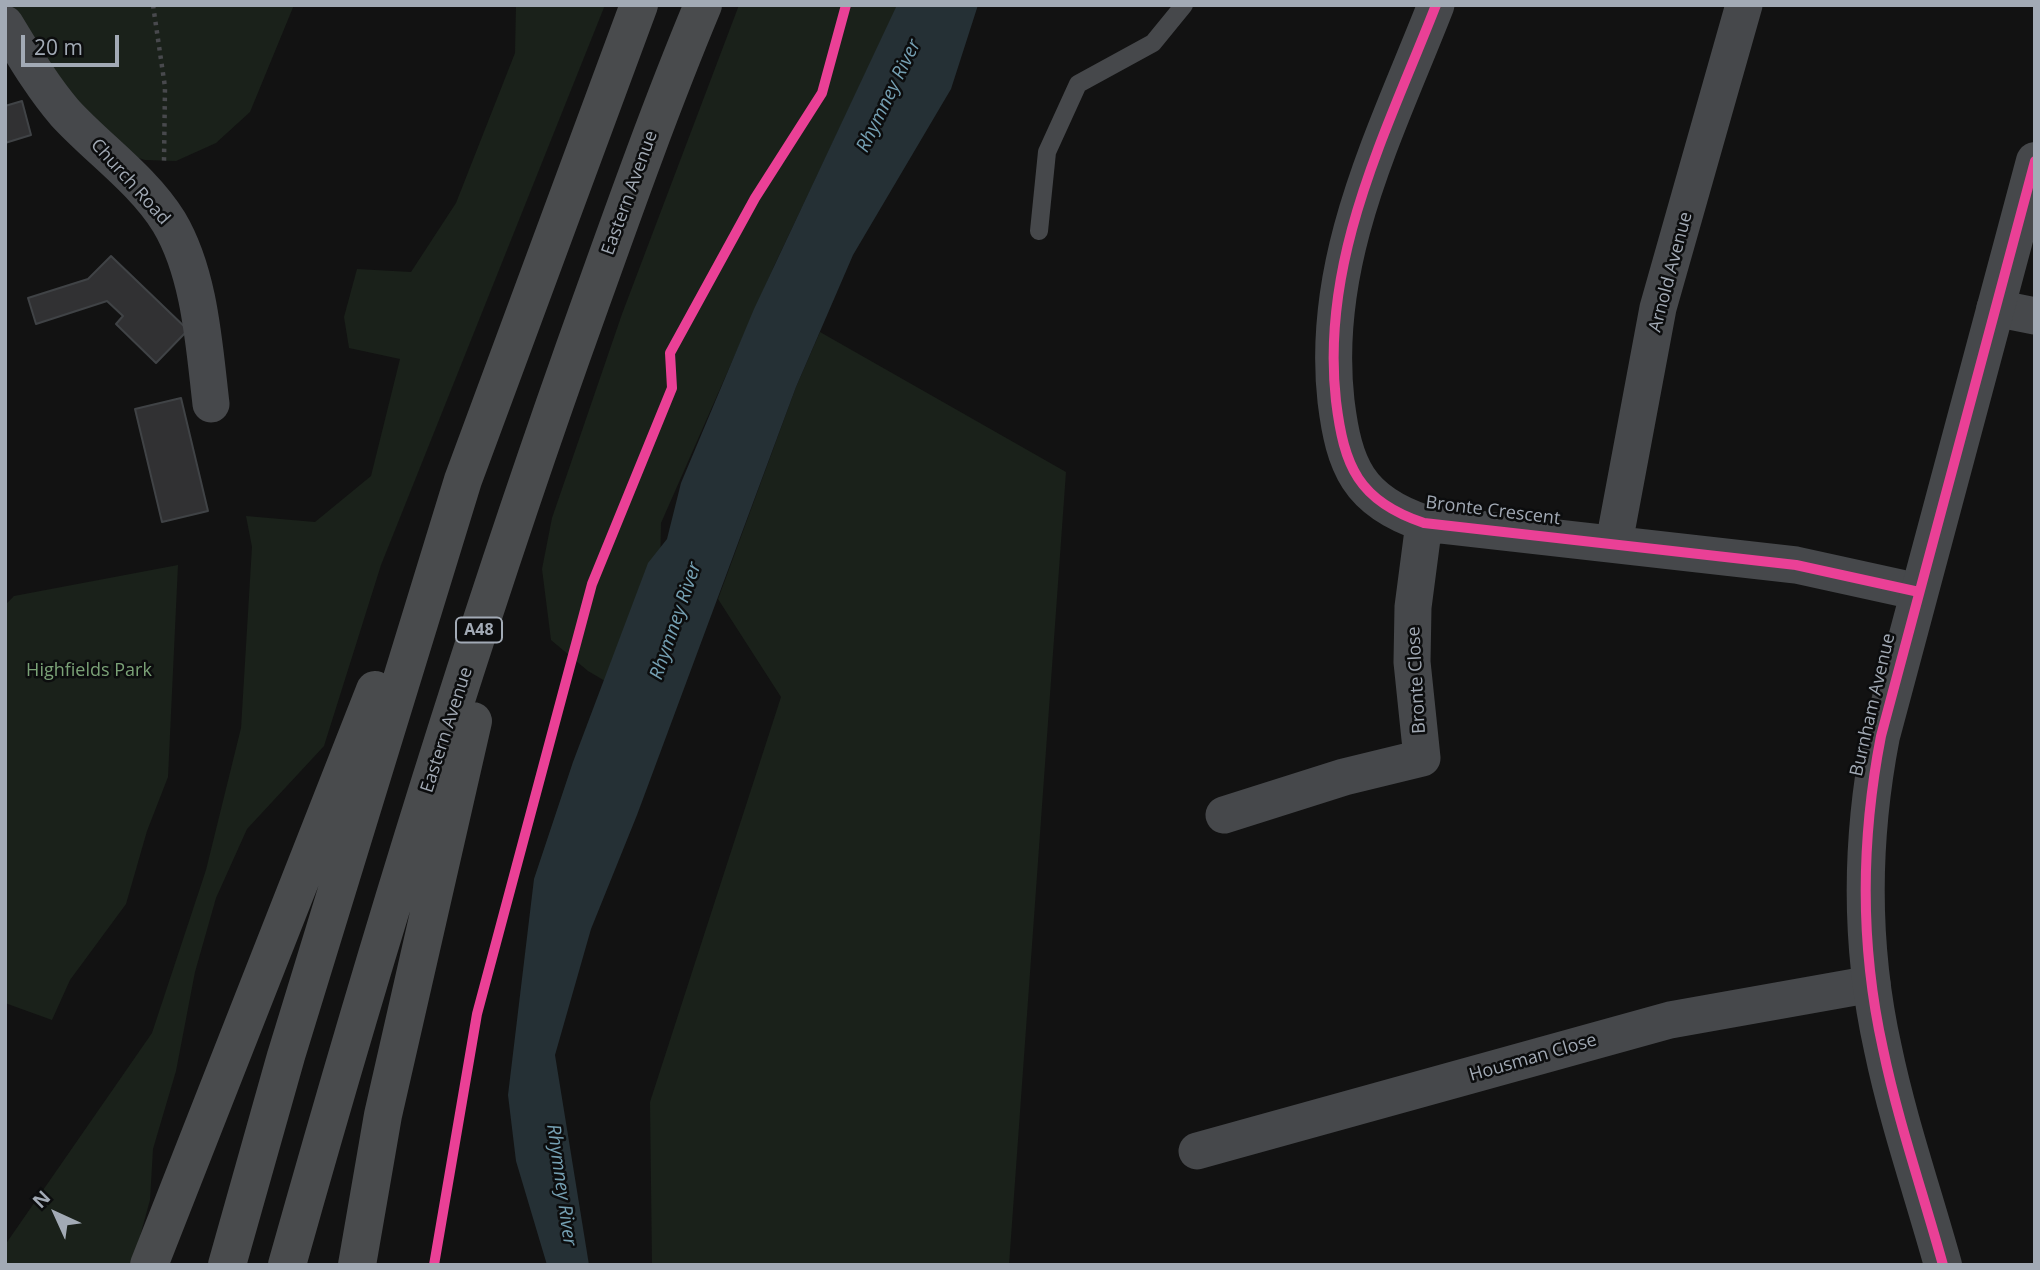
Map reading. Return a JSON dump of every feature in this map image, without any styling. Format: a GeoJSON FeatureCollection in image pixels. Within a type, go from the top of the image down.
{"type":"FeatureCollection","features":[{"type":"Feature","properties":{"kind":"highway"},"geometry":{"type":"LineString","coordinates":[[149,1265],[333,792],[463,481],[639,5]]}},
{"type":"Feature","properties":{"kind":"highway","name":"Eastern Avenue"},"geometry":{"type":"LineString","coordinates":[[287,1265],[408,848],[522,497],[623,212],[703,5]]}},
{"type":"Feature","properties":{"kind":"highway"},"geometry":{"type":"LineString","coordinates":[[227,1265],[286,1056],[463,481]]}},
{"type":"Feature","properties":{"kind":"highway"},"geometry":{"type":"LineString","coordinates":[[357,1265],[391,1080],[522,497]]}},
{"type":"Feature","properties":{"kind":"street","name":"Bronte Crescent"},"geometry":{"type":"LineString","coordinates":[[1436,5],[1359,203],[1342,262],[1334,317],[1335,389],[1341,442],[1352,472],[1374,499],[1399,514],[1424,523],[1796,565],[1919,592]]}},
{"type":"Feature","properties":{"kind":"street","name":"Arnold Avenue"},"geometry":{"type":"LineString","coordinates":[[1614,543],[1658,308],[1744,5]]}},
{"type":"Feature","properties":{"kind":"street","name":"Church Road"},"geometry":{"type":"LineString","coordinates":[[5,24],[39,81],[168,221],[189,272],[205,347],[211,404]]}},
{"type":"Feature","properties":{"kind":"street","name":"Burnham Avenue"},"geometry":{"type":"LineString","coordinates":[[1943,1265],[1885,1060],[1872,984],[1867,942],[1866,859],[1872,778],[2035,161]]}},
{"type":"Feature","properties":{"kind":"street"},"geometry":{"type":"LineString","coordinates":[[1995,308],[2035,316]]}},
{"type":"Feature","properties":{"kind":"street","name":"Bronte Close"},"geometry":{"type":"LineString","coordinates":[[1224,816],[1344,777],[1422,758],[1412,662],[1413,607],[1424,523]]}},
{"type":"Feature","properties":{"kind":"street","name":"Housman Close"},"geometry":{"type":"LineString","coordinates":[[1198,1151],[1670,1020],[1872,984]]}},
{"type":"Feature","properties":{"kind":"lane"},"geometry":{"type":"LineString","coordinates":[[1039,231],[1047,152],[1078,84],[1153,43],[1184,5]]}},
{"type":"Feature","properties":{"kind":"path"},"geometry":{"type":"LineString","coordinates":[[152,201],[163,167],[166,120],[165,86],[153,5]]}},
{"type":"Feature","properties":{"kind":"path"},"geometry":{"type":"LineString","coordinates":[[434,1265],[477,1014],[592,584],[673,388],[670,353],[755,198],[822,93],[846,5]]}},
{"type":"Feature","properties":{"kind":"green space"},"geometry":{"type":"Polygon","coordinates":[[[5,5],[294,5],[250,112],[216,143],[176,161],[145,160],[112,149],[53,80],[5,5]]]}},
{"type":"Feature","properties":{"kind":"green space"},"geometry":{"type":"Polygon","coordinates":[[[516,5],[605,5],[381,565],[324,746],[247,829],[216,898],[195,972],[176,1071],[153,1149],[150,1200],[132,1265],[5,1265],[5,1245],[152,1033],[206,870],[241,728],[252,547],[246,516],[315,522],[371,476],[400,359],[349,348],[344,317],[357,269],[411,272],[456,203],[515,53],[516,5]]]}},
{"type":"Feature","properties":{"kind":"green space"},"geometry":{"type":"Polygon","coordinates":[[[739,5],[898,5],[775,264],[661,523],[660,573],[617,688],[588,671],[551,640],[542,569],[552,518],[622,314],[739,5]]]}},
{"type":"Feature","properties":{"kind":"green space"},"geometry":{"type":"Polygon","coordinates":[[[820,332],[1066,472],[1009,1265],[652,1265],[650,1102],[781,697],[718,599],[796,387],[820,332]]]}},
{"type":"Feature","properties":{"kind":"green space","name":"Highfields Park"},"geometry":{"type":"Polygon","coordinates":[[[178,565],[168,777],[147,831],[126,904],[70,980],[52,1020],[5,1003],[5,605],[14,596],[178,565]]]}},
{"type":"Feature","properties":{"kind":"water","name":"Rhymney River"},"geometry":{"type":"Polygon","coordinates":[[[897,5],[978,5],[951,89],[853,255],[796,387],[637,815],[591,929],[555,1055],[589,1265],[547,1265],[516,1161],[508,1095],[534,879],[573,762],[648,563],[667,539],[681,483],[754,309],[897,5]]]}},
{"type":"Feature","properties":{"kind":"building"},"geometry":{"type":"Polygon","coordinates":[[[22,101],[31,135],[5,143],[5,106],[22,101]]]}},
{"type":"Feature","properties":{"kind":"building"},"geometry":{"type":"Polygon","coordinates":[[[111,256],[188,330],[156,363],[116,324],[123,316],[107,301],[36,324],[28,298],[88,279],[111,256]]]}},
{"type":"Feature","properties":{"kind":"building"},"geometry":{"type":"Polygon","coordinates":[[[181,398],[208,511],[162,522],[135,409],[181,398]]]}},
{"type":"Feature","properties":{"kind":"cycle path"},"geometry":{"type":"LineString","coordinates":[[434,1265],[477,1014],[592,584],[672,388],[670,353],[755,198],[822,93],[846,5]]}},
{"type":"Feature","properties":{"kind":"cycle path"},"geometry":{"type":"LineString","coordinates":[[1436,5],[1361,198],[1347,247],[1338,297],[1334,348],[1339,424],[1350,462],[1369,492],[1384,504],[1424,523],[1796,565],[1919,592]]}},
{"type":"Feature","properties":{"kind":"cycle path"},"geometry":{"type":"LineString","coordinates":[[1943,1265],[1896,1103],[1875,1010],[1867,932],[1870,814],[1881,736],[2035,161]]}}]}
